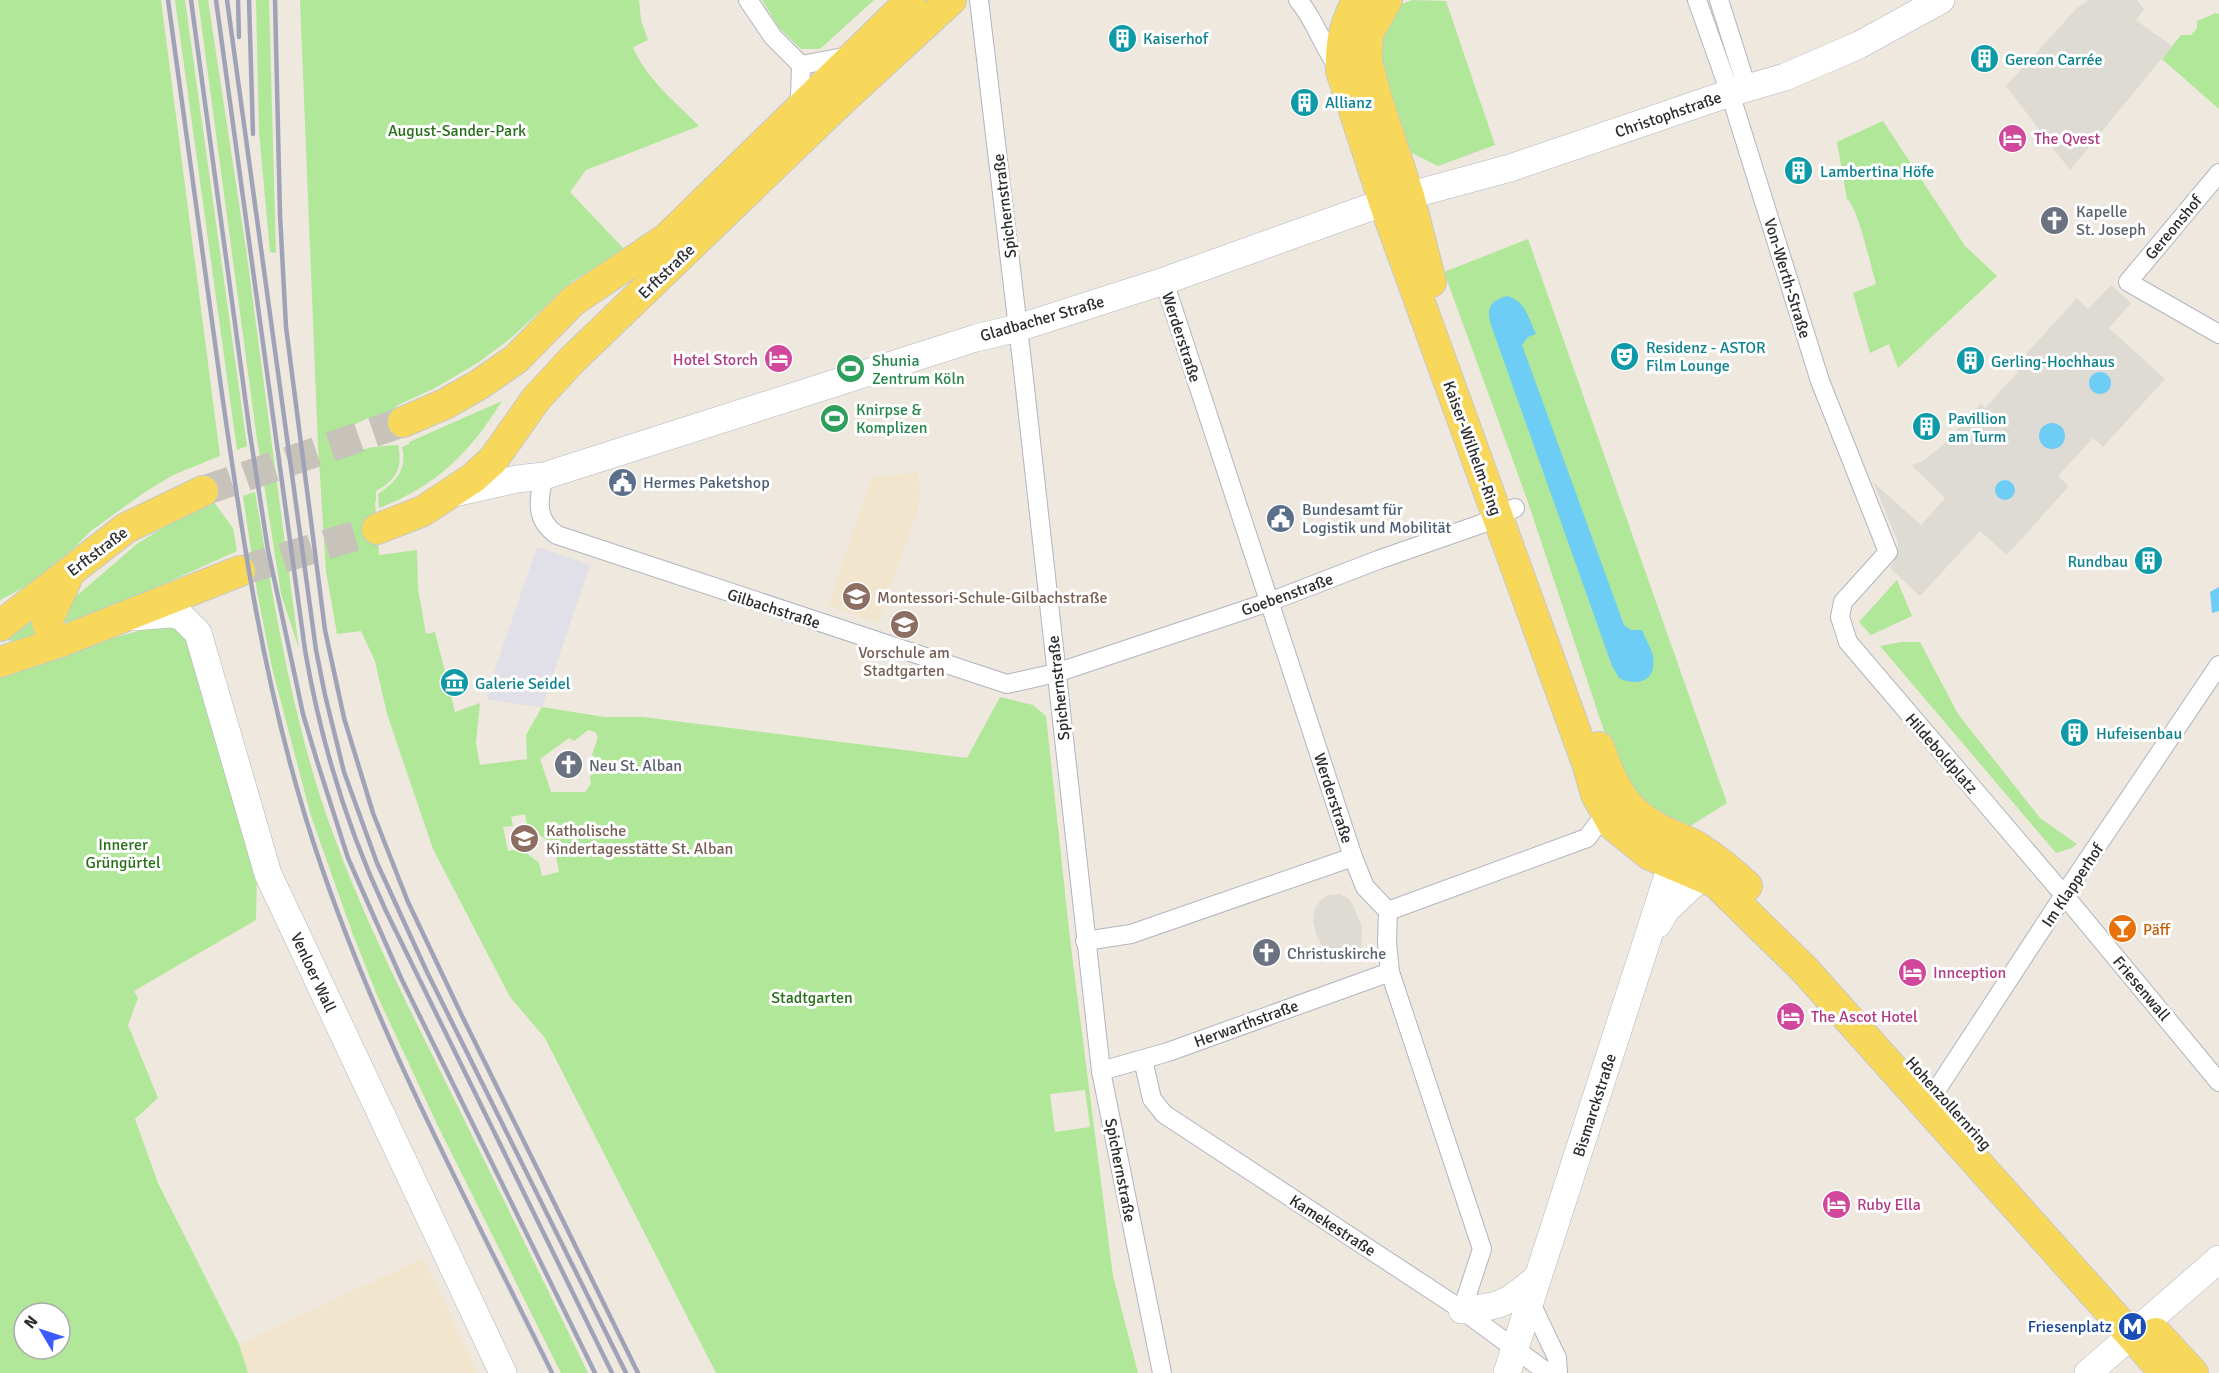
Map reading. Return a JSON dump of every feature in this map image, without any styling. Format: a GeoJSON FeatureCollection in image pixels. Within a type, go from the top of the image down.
{"type":"FeatureCollection","features":[{"type":"Feature","properties":{"kind":"main road","name":"Erftstraße"},"geometry":{"type":"LineString","coordinates":[[403,422],[445,404],[480,384],[516,359],[573,301],[667,238],[911,0]]}},
{"type":"Feature","properties":{"kind":"main road","name":"Erftstraße"},"geometry":{"type":"LineString","coordinates":[[377,529],[423,511],[454,492],[493,460],[536,399],[571,361],[839,103],[951,0]]}},
{"type":"Feature","properties":{"kind":"main road","name":"Kaiser-Wilhelm-Ring"},"geometry":{"type":"LineString","coordinates":[[1357,0],[1347,20],[1340,47],[1341,71],[1429,274],[1596,794],[1605,814],[1620,833],[1671,850]]}},
{"type":"Feature","properties":{"kind":"main road","name":"Kaiser-Wilhelm-Ring"},"geometry":{"type":"LineString","coordinates":[[1387,0],[1368,34],[1367,61],[1397,199]]}},
{"type":"Feature","properties":{"kind":"main road","name":"Erftstraße"},"geometry":{"type":"LineString","coordinates":[[0,626],[126,528],[203,491]]}},
{"type":"Feature","properties":{"kind":"main road","name":"Kaiser-Wilhelm-Ring"},"geometry":{"type":"LineString","coordinates":[[1506,512],[1612,780],[1634,811],[1651,825],[1671,850]]}},
{"type":"Feature","properties":{"kind":"main road"},"geometry":{"type":"LineString","coordinates":[[60,642],[51,634],[47,622],[70,570]]}},
{"type":"Feature","properties":{"kind":"main road"},"geometry":{"type":"LineString","coordinates":[[7,656],[60,642],[240,571]]}},
{"type":"Feature","properties":{"kind":"main road","name":"Hohenzollernring"},"geometry":{"type":"LineString","coordinates":[[1671,850],[1702,876],[1716,883],[1804,969],[1931,1097],[2139,1328],[2193,1373]]}},
{"type":"Feature","properties":{"kind":"main road","name":"Hohenzollernring"},"geometry":{"type":"LineString","coordinates":[[1671,850],[1719,861],[1749,887],[1824,962],[1931,1097]]}},
{"type":"Feature","properties":{"kind":"main road","name":"Hohenzollernring"},"geometry":{"type":"LineString","coordinates":[[2139,1328],[2165,1373]]}},
{"type":"Feature","properties":{"kind":"street"},"geometry":{"type":"LineString","coordinates":[[748,0],[773,37],[801,65],[800,95],[795,112]]}},
{"type":"Feature","properties":{"kind":"street","name":"Spichernstraße"},"geometry":{"type":"LineString","coordinates":[[979,0],[1101,1071],[1162,1373]]}},
{"type":"Feature","properties":{"kind":"street"},"geometry":{"type":"LineString","coordinates":[[1298,0],[1309,12],[1329,56],[1341,71]]}},
{"type":"Feature","properties":{"kind":"street","name":"Von-Werth-Straße"},"geometry":{"type":"LineString","coordinates":[[1697,0],[1738,91]]}},
{"type":"Feature","properties":{"kind":"street","name":"Von-Werth-Straße"},"geometry":{"type":"LineString","coordinates":[[1719,0],[1738,91],[1820,381],[1888,552],[1843,602]]}},
{"type":"Feature","properties":{"kind":"street","name":"Christophstraße"},"geometry":{"type":"LineString","coordinates":[[1397,199],[1510,168],[1785,77],[1859,45],[1941,0]]}},
{"type":"Feature","properties":{"kind":"street"},"geometry":{"type":"LineString","coordinates":[[801,65],[853,55]]}},
{"type":"Feature","properties":{"kind":"street","name":"Gereonshof"},"geometry":{"type":"LineString","coordinates":[[2219,172],[2127,282],[2219,334]]}},
{"type":"Feature","properties":{"kind":"street","name":"Gladbacher Straße"},"geometry":{"type":"LineString","coordinates":[[454,492],[517,478],[544,476],[976,338],[1018,328],[1164,281],[1397,199]]}},
{"type":"Feature","properties":{"kind":"street","name":"Werderstraße"},"geometry":{"type":"LineString","coordinates":[[1164,281],[1353,857],[1365,887],[1388,911]]}},
{"type":"Feature","properties":{"kind":"street","name":"Gilbachstraße"},"geometry":{"type":"LineString","coordinates":[[544,476],[539,509],[546,528],[557,535],[1007,684],[1056,673]]}},
{"type":"Feature","properties":{"kind":"street","name":"Goebenstraße"},"geometry":{"type":"LineString","coordinates":[[1056,673],[1269,602],[1506,512]]}},
{"type":"Feature","properties":{"kind":"street","name":"Hildeboldplatz"},"geometry":{"type":"LineString","coordinates":[[1843,602],[1840,616],[1848,642],[2064,895]]}},
{"type":"Feature","properties":{"kind":"street","name":"Venloer Wall"},"geometry":{"type":"LineString","coordinates":[[121,618],[170,614],[181,616],[198,633],[268,874],[503,1373]]}},
{"type":"Feature","properties":{"kind":"street","name":"Im Klapperhof"},"geometry":{"type":"LineString","coordinates":[[1931,1097],[2219,665]]}},
{"type":"Feature","properties":{"kind":"street"},"geometry":{"type":"LineString","coordinates":[[1558,1373],[1557,1358],[1534,1289],[1505,1303],[1488,1308],[1462,1310],[1482,1249],[1390,972],[1387,943],[1388,911],[1587,838],[1605,814]]}},
{"type":"Feature","properties":{"kind":"street"},"geometry":{"type":"LineString","coordinates":[[1644,949],[1671,850]]}},
{"type":"Feature","properties":{"kind":"street"},"geometry":{"type":"LineString","coordinates":[[1085,941],[1131,934],[1353,857]]}},
{"type":"Feature","properties":{"kind":"street"},"geometry":{"type":"LineString","coordinates":[[1644,949],[1666,910],[1702,876]]}},
{"type":"Feature","properties":{"kind":"street","name":"Friesenwall"},"geometry":{"type":"LineString","coordinates":[[2064,895],[2219,1082]]}},
{"type":"Feature","properties":{"kind":"street","name":"Bismarckstraße"},"geometry":{"type":"LineString","coordinates":[[1510,1361],[1644,949]]}},
{"type":"Feature","properties":{"kind":"street","name":"Herwarthstraße"},"geometry":{"type":"LineString","coordinates":[[1101,1071],[1143,1060],[1390,972]]}},
{"type":"Feature","properties":{"kind":"street","name":"Kamekestraße"},"geometry":{"type":"LineString","coordinates":[[1143,1060],[1152,1099],[1164,1114],[1462,1310],[1510,1361],[1548,1373]]}},
{"type":"Feature","properties":{"kind":"street"},"geometry":{"type":"LineString","coordinates":[[2088,1373],[2219,1259]]}},
{"type":"Feature","properties":{"kind":"shaded area"},"geometry":{"type":"Polygon","coordinates":[[[2089,0],[2137,0],[2144,9],[2136,20],[2172,46],[2070,170],[2006,86],[2077,8],[2089,0]]]}},
{"type":"Feature","properties":{"kind":"shaded area"},"geometry":{"type":"Polygon","coordinates":[[[2111,285],[2131,303],[2109,328],[2165,379],[2103,447],[2093,438],[2058,476],[2069,486],[2007,555],[1980,531],[1920,596],[1890,568],[1897,555],[1898,542],[1873,482],[1921,525],[1945,498],[1911,465],[1922,462],[1945,443],[1980,404],[1985,408],[2018,372],[2014,367],[2077,298],[2088,309],[2111,285]]]}},
{"type":"Feature","properties":{"kind":"shaded area"},"geometry":{"type":"Polygon","coordinates":[[[918,472],[920,497],[917,511],[878,623],[828,605],[872,477],[918,472]]]}},
{"type":"Feature","properties":{"kind":"shaded area"},"geometry":{"type":"Polygon","coordinates":[[[537,547],[590,565],[542,707],[488,700],[490,684],[537,547]]]}},
{"type":"Feature","properties":{"kind":"shaded area"},"geometry":{"type":"Polygon","coordinates":[[[1340,894],[1352,903],[1362,927],[1361,950],[1354,958],[1347,960],[1338,959],[1323,947],[1316,934],[1313,920],[1314,911],[1320,900],[1329,895],[1340,894]]]}},
{"type":"Feature","properties":{"kind":"shaded area"},"geometry":{"type":"Polygon","coordinates":[[[423,1258],[478,1373],[248,1373],[239,1344],[423,1258]]]}},
{"type":"Feature","properties":{"kind":"green space"},"geometry":{"type":"Polygon","coordinates":[[[0,0],[161,0],[220,456],[173,475],[145,492],[92,530],[73,549],[27,586],[0,600],[0,0]]]}},
{"type":"Feature","properties":{"kind":"green space"},"geometry":{"type":"Polygon","coordinates":[[[175,0],[185,0],[247,446],[237,450],[175,0]]]}},
{"type":"Feature","properties":{"kind":"green space"},"geometry":{"type":"Polygon","coordinates":[[[198,0],[208,0],[247,256],[299,649],[281,594],[256,432],[198,0]]]}},
{"type":"Feature","properties":{"kind":"green space"},"geometry":{"type":"Polygon","coordinates":[[[256,0],[269,0],[276,253],[270,252],[259,132],[256,0]]]}},
{"type":"Feature","properties":{"kind":"green space","name":"Stadtgarten"},"geometry":{"type":"Polygon","coordinates":[[[300,0],[639,0],[641,20],[648,40],[633,47],[638,58],[653,79],[699,126],[586,170],[570,192],[625,250],[574,280],[511,338],[479,362],[435,388],[396,406],[397,410],[366,419],[335,434],[336,456],[373,447],[398,445],[399,467],[389,483],[376,491],[379,555],[417,550],[418,589],[426,634],[435,632],[455,712],[480,703],[476,743],[480,765],[527,759],[526,735],[542,707],[604,717],[643,717],[967,758],[1000,697],[1033,705],[1046,716],[1070,939],[1113,1276],[1138,1373],[716,1373],[545,1038],[510,997],[433,849],[387,714],[375,661],[361,631],[337,634],[326,571],[318,445],[300,0]],[[588,730],[574,741],[569,738],[540,759],[551,792],[585,792],[591,784],[590,778],[597,759],[592,755],[598,737],[595,732],[588,730]],[[525,814],[511,817],[513,826],[503,827],[508,851],[521,849],[539,863],[542,876],[559,872],[555,851],[557,848],[527,825],[525,814]],[[1085,1090],[1050,1094],[1055,1132],[1090,1127],[1085,1090]]]}},
{"type":"Feature","properties":{"kind":"green space"},"geometry":{"type":"Polygon","coordinates":[[[762,0],[874,0],[820,49],[801,49],[779,28],[762,0]]]}},
{"type":"Feature","properties":{"kind":"green space"},"geometry":{"type":"Polygon","coordinates":[[[1413,0],[1446,1],[1495,145],[1438,166],[1408,151],[1377,73],[1382,26],[1391,13],[1402,4],[1413,0]]]}},
{"type":"Feature","properties":{"kind":"green space"},"geometry":{"type":"Polygon","coordinates":[[[2216,13],[2219,14],[2219,109],[2162,59],[2181,35],[2191,35],[2197,28],[2197,21],[2216,13]]]}},
{"type":"Feature","properties":{"kind":"green space"},"geometry":{"type":"Polygon","coordinates":[[[1883,121],[1965,246],[1997,276],[1898,368],[1889,344],[1870,353],[1853,293],[1876,284],[1860,225],[1847,199],[1837,142],[1883,121]]]}},
{"type":"Feature","properties":{"kind":"green space"},"geometry":{"type":"Polygon","coordinates":[[[1528,239],[1727,803],[1687,828],[1643,804],[1609,746],[1528,502],[1444,272],[1528,239]]]}},
{"type":"Feature","properties":{"kind":"green space"},"geometry":{"type":"Polygon","coordinates":[[[502,401],[477,436],[450,465],[418,489],[379,508],[378,494],[395,480],[402,469],[402,447],[502,401]]]}},
{"type":"Feature","properties":{"kind":"green space"},"geometry":{"type":"Polygon","coordinates":[[[255,492],[276,611],[301,731],[337,846],[401,992],[588,1373],[561,1373],[437,1124],[377,995],[352,932],[311,816],[272,668],[257,591],[243,496],[255,492]]]}},
{"type":"Feature","properties":{"kind":"green space"},"geometry":{"type":"Polygon","coordinates":[[[213,501],[233,528],[237,551],[73,625],[63,620],[66,605],[137,544],[189,511],[213,501]]]}},
{"type":"Feature","properties":{"kind":"green space"},"geometry":{"type":"Polygon","coordinates":[[[1897,580],[1912,616],[1871,635],[1859,622],[1897,580]]]}},
{"type":"Feature","properties":{"kind":"green space"},"geometry":{"type":"Polygon","coordinates":[[[32,619],[36,619],[42,637],[12,641],[1,639],[32,619]]]}},
{"type":"Feature","properties":{"kind":"green space","name":"Innerer Grüngürtel"},"geometry":{"type":"Polygon","coordinates":[[[157,626],[185,628],[257,870],[256,920],[134,991],[138,998],[128,1025],[158,1098],[135,1119],[158,1183],[239,1344],[248,1373],[0,1373],[0,678],[105,640],[157,626]]]}},
{"type":"Feature","properties":{"kind":"green space"},"geometry":{"type":"Polygon","coordinates":[[[1901,642],[1920,642],[1958,714],[2040,818],[2077,844],[2056,853],[1880,646],[1901,642]]]}},
{"type":"Feature","properties":{"kind":"water"},"geometry":{"type":"Polygon","coordinates":[[[1507,296],[1522,306],[1536,334],[1528,337],[1522,345],[1624,625],[1631,630],[1642,630],[1651,651],[1652,672],[1649,677],[1639,682],[1619,678],[1612,666],[1491,325],[1489,310],[1491,306],[1497,300],[1507,296]]]}},
{"type":"Feature","properties":{"kind":"water"},"geometry":{"type":"Polygon","coordinates":[[[2100,372],[2110,379],[2111,383],[2104,393],[2100,394],[2090,387],[2089,383],[2096,373],[2100,372]]]}},
{"type":"Feature","properties":{"kind":"water"},"geometry":{"type":"Polygon","coordinates":[[[2052,423],[2061,427],[2065,436],[2061,445],[2052,449],[2043,445],[2039,436],[2043,427],[2052,423]]]}},
{"type":"Feature","properties":{"kind":"water"},"geometry":{"type":"Polygon","coordinates":[[[2001,480],[2009,480],[2015,486],[2015,494],[2009,500],[2001,500],[1995,494],[1995,486],[2001,480]]]}},
{"type":"Feature","properties":{"kind":"water"},"geometry":{"type":"Polygon","coordinates":[[[2219,587],[2219,611],[2212,613],[2210,592],[2219,587]]]}},
{"type":"Feature","properties":{"kind":"tunnel"},"geometry":{"type":"LineString","coordinates":[[203,491],[403,422]]}},
{"type":"Feature","properties":{"kind":"tunnel"},"geometry":{"type":"LineString","coordinates":[[240,571],[377,529]]}},
{"type":"Feature","properties":{"kind":"railway"},"geometry":{"type":"LineString","coordinates":[[168,0],[246,551],[277,712],[306,819],[330,891],[386,1031],[552,1373]]}},
{"type":"Feature","properties":{"kind":"railway"},"geometry":{"type":"LineString","coordinates":[[191,0],[268,550],[303,714],[348,858],[401,978],[595,1373]]}},
{"type":"Feature","properties":{"kind":"railway"},"geometry":{"type":"LineString","coordinates":[[216,0],[305,650],[311,684],[336,783],[359,847],[386,911],[612,1373]]}},
{"type":"Feature","properties":{"kind":"railway"},"geometry":{"type":"LineString","coordinates":[[227,0],[316,650],[344,772],[377,863],[427,972],[626,1373]]}},
{"type":"Feature","properties":{"kind":"railway"},"geometry":{"type":"LineString","coordinates":[[238,0],[239,37]]}},
{"type":"Feature","properties":{"kind":"railway"},"geometry":{"type":"LineString","coordinates":[[249,0],[253,134]]}},
{"type":"Feature","properties":{"kind":"railway"},"geometry":{"type":"LineString","coordinates":[[275,0],[280,215],[286,327],[325,630],[344,718],[373,813],[408,902],[638,1373]]}},
{"type":"Feature","properties":{"kind":"place","name":"Kaiserhof"},"geometry":{"type":"Point","coordinates":[1122,38]}},
{"type":"Feature","properties":{"kind":"place","name":"Gereon Carrée"},"geometry":{"type":"Point","coordinates":[1984,59]}},
{"type":"Feature","properties":{"kind":"place","name":"Allianz"},"geometry":{"type":"Point","coordinates":[1304,102]}},
{"type":"Feature","properties":{"kind":"place","name":"The Qvest"},"geometry":{"type":"Point","coordinates":[2013,138]}},
{"type":"Feature","properties":{"kind":"place","name":"Lambertina Höfe"},"geometry":{"type":"Point","coordinates":[1799,171]}},
{"type":"Feature","properties":{"kind":"place","name":"Kapelle St. Joseph"},"geometry":{"type":"Point","coordinates":[2055,220]}},
{"type":"Feature","properties":{"kind":"place","name":"Residenz - ASTOR Film Lounge"},"geometry":{"type":"Point","coordinates":[1625,356]}},
{"type":"Feature","properties":{"kind":"place","name":"Hotel Storch"},"geometry":{"type":"Point","coordinates":[779,359]}},
{"type":"Feature","properties":{"kind":"place","name":"Gerling-Hochhaus"},"geometry":{"type":"Point","coordinates":[1970,361]}},
{"type":"Feature","properties":{"kind":"place","name":"Shunia Zentrum Köln"},"geometry":{"type":"Point","coordinates":[851,369]}},
{"type":"Feature","properties":{"kind":"place","name":"Knirpse & Komplizen"},"geometry":{"type":"Point","coordinates":[835,418]}},
{"type":"Feature","properties":{"kind":"place","name":"Pavillion am Turm"},"geometry":{"type":"Point","coordinates":[1927,427]}},
{"type":"Feature","properties":{"kind":"place","name":"Hermes Paketshop"},"geometry":{"type":"Point","coordinates":[622,482]}},
{"type":"Feature","properties":{"kind":"place","name":"Bundesamt für Logistik und Mobilität"},"geometry":{"type":"Point","coordinates":[1281,518]}},
{"type":"Feature","properties":{"kind":"place","name":"Rundbau"},"geometry":{"type":"Point","coordinates":[2149,561]}},
{"type":"Feature","properties":{"kind":"place","name":"Montessori-Schule-Gilbachstraße"},"geometry":{"type":"Point","coordinates":[856,597]}},
{"type":"Feature","properties":{"kind":"place","name":"Vorschule am Stadtgarten"},"geometry":{"type":"Point","coordinates":[904,624]}},
{"type":"Feature","properties":{"kind":"place","name":"Galerie Seidel"},"geometry":{"type":"Point","coordinates":[454,683]}},
{"type":"Feature","properties":{"kind":"place","name":"Hufeisenbau"},"geometry":{"type":"Point","coordinates":[2075,733]}},
{"type":"Feature","properties":{"kind":"place","name":"Neu St. Alban"},"geometry":{"type":"Point","coordinates":[568,765]}},
{"type":"Feature","properties":{"kind":"place","name":"Katholische Kindertagesstätte St. Alban"},"geometry":{"type":"Point","coordinates":[525,839]}},
{"type":"Feature","properties":{"kind":"place","name":"Päff"},"geometry":{"type":"Point","coordinates":[2122,929]}},
{"type":"Feature","properties":{"kind":"place","name":"Christuskirche"},"geometry":{"type":"Point","coordinates":[1266,953]}},
{"type":"Feature","properties":{"kind":"place","name":"Innception"},"geometry":{"type":"Point","coordinates":[1912,972]}},
{"type":"Feature","properties":{"kind":"place","name":"The Ascot Hotel"},"geometry":{"type":"Point","coordinates":[1790,1016]}},
{"type":"Feature","properties":{"kind":"place","name":"Ruby Ella"},"geometry":{"type":"Point","coordinates":[1836,1204]}},
{"type":"Feature","properties":{"kind":"place","name":"Friesenplatz"},"geometry":{"type":"Point","coordinates":[2133,1326]}},
{"type":"Feature","properties":{"kind":"park label","name":"August-Sander-Park"},"geometry":{"type":"Point","coordinates":[457,130]}}]}
